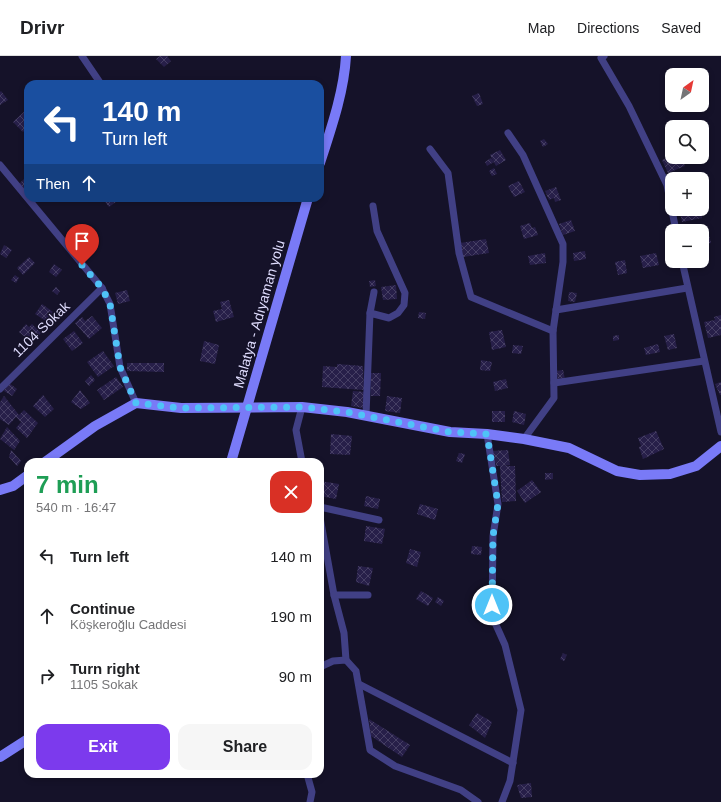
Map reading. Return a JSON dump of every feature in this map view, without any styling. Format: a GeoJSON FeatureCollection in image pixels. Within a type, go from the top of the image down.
{"type":"FeatureCollection","features":[{"type":"Feature","properties":{"kind":"main road"},"geometry":{"type":"LineString","coordinates":[[324,151],[345,71],[346,56]]}},
{"type":"Feature","properties":{"kind":"main road","name":"Malatya - Adıyaman yolu"},"geometry":{"type":"LineString","coordinates":[[231,458],[307,202]]}},
{"type":"Feature","properties":{"kind":"main road"},"geometry":{"type":"LineString","coordinates":[[50,458],[94,426],[136,403],[181,408],[302,407],[366,416],[450,432],[487,434],[524,439],[569,448],[617,471],[640,475],[670,474],[696,466],[721,446]]}},
{"type":"Feature","properties":{"kind":"main road"},"geometry":{"type":"LineString","coordinates":[[0,490],[13,486],[24,478]]}},
{"type":"Feature","properties":{"kind":"main road"},"geometry":{"type":"LineString","coordinates":[[0,757],[24,742]]}},
{"type":"Feature","properties":{"kind":"street"},"geometry":{"type":"LineString","coordinates":[[82,56],[98,80]]}},
{"type":"Feature","properties":{"kind":"street"},"geometry":{"type":"LineString","coordinates":[[604,56],[601,58],[629,106],[667,186],[675,224]]}},
{"type":"Feature","properties":{"kind":"street"},"geometry":{"type":"LineString","coordinates":[[508,133],[524,155],[563,244],[563,262],[553,331],[554,398],[524,439]]}},
{"type":"Feature","properties":{"kind":"street"},"geometry":{"type":"LineString","coordinates":[[430,149],[448,173],[459,253],[472,297],[553,331]]}},
{"type":"Feature","properties":{"kind":"street"},"geometry":{"type":"LineString","coordinates":[[1,170],[24,197]]}},
{"type":"Feature","properties":{"kind":"street"},"geometry":{"type":"LineString","coordinates":[[28,202],[102,288],[110,304],[120,367],[136,403]]}},
{"type":"Feature","properties":{"kind":"street"},"geometry":{"type":"LineString","coordinates":[[370,313],[389,318],[398,313],[404,305],[405,293],[377,231],[373,206]]}},
{"type":"Feature","properties":{"kind":"street"},"geometry":{"type":"LineString","coordinates":[[683,268],[721,432]]}},
{"type":"Feature","properties":{"kind":"street","name":"1104 Sokak"},"geometry":{"type":"LineString","coordinates":[[0,389],[102,288]]}},
{"type":"Feature","properties":{"kind":"street"},"geometry":{"type":"LineString","coordinates":[[556,310],[687,288]]}},
{"type":"Feature","properties":{"kind":"street"},"geometry":{"type":"LineString","coordinates":[[366,416],[370,313],[374,292]]}},
{"type":"Feature","properties":{"kind":"street"},"geometry":{"type":"LineString","coordinates":[[554,383],[704,361]]}},
{"type":"Feature","properties":{"kind":"street"},"geometry":{"type":"LineString","coordinates":[[301,458],[296,430],[302,407]]}},
{"type":"Feature","properties":{"kind":"street"},"geometry":{"type":"LineString","coordinates":[[487,434],[498,504],[493,536],[492,616],[505,645],[520,710],[510,781],[502,802]]}},
{"type":"Feature","properties":{"kind":"street"},"geometry":{"type":"LineString","coordinates":[[324,508],[379,520]]}},
{"type":"Feature","properties":{"kind":"street"},"geometry":{"type":"LineString","coordinates":[[324,539],[334,595],[344,633],[346,660],[356,671],[370,750],[395,766],[461,790],[478,802]]}},
{"type":"Feature","properties":{"kind":"street"},"geometry":{"type":"LineString","coordinates":[[334,595],[368,595]]}},
{"type":"Feature","properties":{"kind":"street"},"geometry":{"type":"LineString","coordinates":[[324,664],[333,661],[346,660]]}},
{"type":"Feature","properties":{"kind":"street"},"geometry":{"type":"LineString","coordinates":[[359,684],[513,763]]}},
{"type":"Feature","properties":{"kind":"street"},"geometry":{"type":"LineString","coordinates":[[308,778],[312,792],[310,802]]}},
{"type":"Feature","properties":{"kind":"building"},"geometry":{"type":"Polygon","coordinates":[[[160,56],[167,56],[171,61],[164,67],[156,59],[160,56]]]}},
{"type":"Feature","properties":{"kind":"building"},"geometry":{"type":"Polygon","coordinates":[[[1,91],[8,100],[0,105],[0,92],[1,91]]]}},
{"type":"Feature","properties":{"kind":"building"},"geometry":{"type":"Polygon","coordinates":[[[479,93],[483,104],[477,106],[472,96],[479,93]]]}},
{"type":"Feature","properties":{"kind":"building"},"geometry":{"type":"Polygon","coordinates":[[[24,112],[23,132],[13,122],[24,112]]]}},
{"type":"Feature","properties":{"kind":"building"},"geometry":{"type":"Polygon","coordinates":[[[544,139],[548,144],[543,147],[540,141],[544,139]]]}},
{"type":"Feature","properties":{"kind":"building"},"geometry":{"type":"Polygon","coordinates":[[[500,150],[506,160],[496,166],[490,155],[500,150]]]}},
{"type":"Feature","properties":{"kind":"building"},"geometry":{"type":"Polygon","coordinates":[[[491,158],[494,162],[487,166],[485,162],[491,158]]]}},
{"type":"Feature","properties":{"kind":"building"},"geometry":{"type":"Polygon","coordinates":[[[665,159],[665,164],[684,164],[685,166],[668,172],[662,160],[665,159]]]}},
{"type":"Feature","properties":{"kind":"building"},"geometry":{"type":"Polygon","coordinates":[[[494,168],[497,174],[492,176],[489,171],[494,168]]]}},
{"type":"Feature","properties":{"kind":"building"},"geometry":{"type":"Polygon","coordinates":[[[24,179],[24,189],[19,184],[24,179]]]}},
{"type":"Feature","properties":{"kind":"building"},"geometry":{"type":"Polygon","coordinates":[[[519,181],[525,192],[514,197],[508,186],[519,181]]]}},
{"type":"Feature","properties":{"kind":"building"},"geometry":{"type":"Polygon","coordinates":[[[556,187],[561,200],[555,202],[554,198],[549,200],[545,191],[556,187]]]}},
{"type":"Feature","properties":{"kind":"building"},"geometry":{"type":"Polygon","coordinates":[[[105,202],[116,202],[109,207],[105,202]]]}},
{"type":"Feature","properties":{"kind":"building"},"geometry":{"type":"Polygon","coordinates":[[[681,216],[702,216],[702,218],[682,222],[681,216]]]}},
{"type":"Feature","properties":{"kind":"building"},"geometry":{"type":"Polygon","coordinates":[[[571,220],[575,231],[563,235],[559,224],[571,220]]]}},
{"type":"Feature","properties":{"kind":"building"},"geometry":{"type":"Polygon","coordinates":[[[530,223],[532,228],[535,227],[538,235],[524,239],[520,226],[530,223]]]}},
{"type":"Feature","properties":{"kind":"building"},"geometry":{"type":"Polygon","coordinates":[[[486,239],[489,253],[463,257],[460,243],[486,239]]]}},
{"type":"Feature","properties":{"kind":"building"},"geometry":{"type":"Polygon","coordinates":[[[4,245],[12,250],[6,258],[0,254],[4,245]]]}},
{"type":"Feature","properties":{"kind":"building"},"geometry":{"type":"Polygon","coordinates":[[[585,251],[586,259],[574,261],[573,253],[585,251]]]}},
{"type":"Feature","properties":{"kind":"building"},"geometry":{"type":"Polygon","coordinates":[[[545,253],[546,263],[530,265],[528,256],[545,253]]]}},
{"type":"Feature","properties":{"kind":"building"},"geometry":{"type":"Polygon","coordinates":[[[656,253],[659,265],[643,268],[640,256],[656,253]]]}},
{"type":"Feature","properties":{"kind":"building"},"geometry":{"type":"Polygon","coordinates":[[[29,257],[35,263],[23,275],[17,268],[29,257]]]}},
{"type":"Feature","properties":{"kind":"building"},"geometry":{"type":"Polygon","coordinates":[[[625,260],[627,273],[618,275],[615,262],[625,260]]]}},
{"type":"Feature","properties":{"kind":"building"},"geometry":{"type":"Polygon","coordinates":[[[54,264],[62,270],[56,277],[49,272],[54,264]]]}},
{"type":"Feature","properties":{"kind":"building"},"geometry":{"type":"Polygon","coordinates":[[[15,275],[19,278],[16,283],[11,280],[15,275]]]}},
{"type":"Feature","properties":{"kind":"building"},"geometry":{"type":"Polygon","coordinates":[[[375,280],[376,286],[370,287],[369,281],[375,280]]]}},
{"type":"Feature","properties":{"kind":"building"},"geometry":{"type":"Polygon","coordinates":[[[396,285],[397,299],[383,300],[381,287],[396,285]]]}},
{"type":"Feature","properties":{"kind":"building"},"geometry":{"type":"Polygon","coordinates":[[[56,287],[60,291],[57,295],[52,291],[56,287]]]}},
{"type":"Feature","properties":{"kind":"building"},"geometry":{"type":"Polygon","coordinates":[[[127,290],[130,301],[118,304],[115,293],[127,290]]]}},
{"type":"Feature","properties":{"kind":"building"},"geometry":{"type":"Polygon","coordinates":[[[569,292],[577,293],[575,302],[568,301],[569,292]]]}},
{"type":"Feature","properties":{"kind":"building"},"geometry":{"type":"Polygon","coordinates":[[[229,300],[234,317],[216,322],[213,311],[222,309],[220,302],[229,300]]]}},
{"type":"Feature","properties":{"kind":"building"},"geometry":{"type":"Polygon","coordinates":[[[42,304],[53,312],[49,317],[55,321],[52,325],[35,314],[42,304]]]}},
{"type":"Feature","properties":{"kind":"building"},"geometry":{"type":"Polygon","coordinates":[[[419,312],[426,313],[425,319],[418,318],[419,312]]]}},
{"type":"Feature","properties":{"kind":"building"},"geometry":{"type":"Polygon","coordinates":[[[721,315],[721,335],[708,338],[704,322],[715,320],[714,317],[721,315]]]}},
{"type":"Feature","properties":{"kind":"building"},"geometry":{"type":"Polygon","coordinates":[[[92,316],[102,328],[89,339],[75,323],[82,317],[85,321],[92,316]]]}},
{"type":"Feature","properties":{"kind":"building"},"geometry":{"type":"Polygon","coordinates":[[[26,324],[29,327],[32,324],[41,333],[32,343],[19,332],[26,324]]]}},
{"type":"Feature","properties":{"kind":"building"},"geometry":{"type":"Polygon","coordinates":[[[502,330],[506,347],[492,350],[489,332],[502,330]]]}},
{"type":"Feature","properties":{"kind":"building"},"geometry":{"type":"Polygon","coordinates":[[[74,331],[83,343],[72,351],[63,339],[74,331]]]}},
{"type":"Feature","properties":{"kind":"building"},"geometry":{"type":"Polygon","coordinates":[[[674,334],[677,348],[668,350],[664,336],[674,334]]]}},
{"type":"Feature","properties":{"kind":"building"},"geometry":{"type":"Polygon","coordinates":[[[619,335],[619,340],[613,341],[613,336],[619,335]]]}},
{"type":"Feature","properties":{"kind":"building"},"geometry":{"type":"Polygon","coordinates":[[[204,341],[219,345],[215,364],[200,361],[204,341]]]}},
{"type":"Feature","properties":{"kind":"building"},"geometry":{"type":"Polygon","coordinates":[[[658,344],[660,352],[646,355],[644,348],[658,344]]]}},
{"type":"Feature","properties":{"kind":"building"},"geometry":{"type":"Polygon","coordinates":[[[513,345],[523,346],[521,354],[512,353],[513,345]]]}},
{"type":"Feature","properties":{"kind":"building"},"geometry":{"type":"Polygon","coordinates":[[[103,351],[114,366],[98,377],[87,362],[103,351]]]}},
{"type":"Feature","properties":{"kind":"building"},"geometry":{"type":"Polygon","coordinates":[[[481,360],[492,362],[490,371],[480,370],[481,360]]]}},
{"type":"Feature","properties":{"kind":"building"},"geometry":{"type":"Polygon","coordinates":[[[127,363],[164,363],[164,372],[127,371],[127,363]]]}},
{"type":"Feature","properties":{"kind":"building"},"geometry":{"type":"Polygon","coordinates":[[[337,364],[363,366],[364,390],[322,387],[323,366],[337,367],[337,364]]]}},
{"type":"Feature","properties":{"kind":"building"},"geometry":{"type":"Polygon","coordinates":[[[563,370],[565,379],[558,380],[556,371],[563,370]]]}},
{"type":"Feature","properties":{"kind":"building"},"geometry":{"type":"Polygon","coordinates":[[[371,373],[381,373],[380,396],[371,396],[371,373]]]}},
{"type":"Feature","properties":{"kind":"building"},"geometry":{"type":"Polygon","coordinates":[[[91,375],[95,380],[89,386],[85,381],[91,375]]]}},
{"type":"Feature","properties":{"kind":"building"},"geometry":{"type":"Polygon","coordinates":[[[116,377],[123,387],[104,400],[97,390],[116,377]]]}},
{"type":"Feature","properties":{"kind":"building"},"geometry":{"type":"Polygon","coordinates":[[[506,379],[508,388],[495,391],[493,382],[506,379]]]}},
{"type":"Feature","properties":{"kind":"building"},"geometry":{"type":"Polygon","coordinates":[[[721,382],[721,395],[720,395],[715,384],[721,382]]]}},
{"type":"Feature","properties":{"kind":"building"},"geometry":{"type":"Polygon","coordinates":[[[9,383],[17,389],[12,396],[4,391],[9,383]]]}},
{"type":"Feature","properties":{"kind":"building"},"geometry":{"type":"Polygon","coordinates":[[[80,390],[90,403],[81,409],[71,402],[80,390]]]}},
{"type":"Feature","properties":{"kind":"building"},"geometry":{"type":"Polygon","coordinates":[[[353,391],[365,392],[363,408],[351,406],[353,391]]]}},
{"type":"Feature","properties":{"kind":"building"},"geometry":{"type":"Polygon","coordinates":[[[43,395],[54,409],[45,417],[33,406],[43,395]]]}},
{"type":"Feature","properties":{"kind":"building"},"geometry":{"type":"Polygon","coordinates":[[[4,396],[19,415],[24,410],[38,423],[27,438],[16,428],[21,422],[16,417],[9,425],[0,419],[0,402],[4,396]]]}},
{"type":"Feature","properties":{"kind":"building"},"geometry":{"type":"Polygon","coordinates":[[[387,396],[402,398],[400,413],[385,411],[387,396]]]}},
{"type":"Feature","properties":{"kind":"building"},"geometry":{"type":"Polygon","coordinates":[[[492,411],[505,411],[505,422],[492,422],[492,411]]]}},
{"type":"Feature","properties":{"kind":"building"},"geometry":{"type":"Polygon","coordinates":[[[514,411],[526,414],[524,425],[512,422],[514,411]]]}},
{"type":"Feature","properties":{"kind":"building"},"geometry":{"type":"Polygon","coordinates":[[[7,427],[20,441],[14,450],[0,439],[7,427]]]}},
{"type":"Feature","properties":{"kind":"building"},"geometry":{"type":"Polygon","coordinates":[[[656,431],[664,449],[643,459],[638,438],[656,431]]]}},
{"type":"Feature","properties":{"kind":"building"},"geometry":{"type":"Polygon","coordinates":[[[331,434],[352,436],[350,455],[330,454],[331,434]]]}},
{"type":"Feature","properties":{"kind":"building"},"geometry":{"type":"Polygon","coordinates":[[[11,450],[21,461],[17,466],[9,457],[11,450]]]}},
{"type":"Feature","properties":{"kind":"building"},"geometry":{"type":"Polygon","coordinates":[[[508,450],[510,465],[504,466],[515,466],[516,501],[502,502],[500,466],[496,466],[496,463],[493,463],[492,451],[508,450]]]}},
{"type":"Feature","properties":{"kind":"building"},"geometry":{"type":"Polygon","coordinates":[[[459,453],[465,454],[462,463],[456,461],[459,453]]]}},
{"type":"Feature","properties":{"kind":"building"},"geometry":{"type":"Polygon","coordinates":[[[545,473],[553,473],[553,479],[545,480],[545,473]]]}},
{"type":"Feature","properties":{"kind":"building"},"geometry":{"type":"Polygon","coordinates":[[[532,480],[541,492],[525,503],[517,491],[532,480]]]}},
{"type":"Feature","properties":{"kind":"building"},"geometry":{"type":"Polygon","coordinates":[[[324,482],[339,484],[336,499],[324,497],[324,482]]]}},
{"type":"Feature","properties":{"kind":"building"},"geometry":{"type":"Polygon","coordinates":[[[366,496],[380,499],[378,509],[364,506],[366,496]]]}},
{"type":"Feature","properties":{"kind":"building"},"geometry":{"type":"Polygon","coordinates":[[[420,504],[438,509],[435,520],[417,514],[420,504]]]}},
{"type":"Feature","properties":{"kind":"building"},"geometry":{"type":"Polygon","coordinates":[[[366,526],[385,529],[382,544],[364,541],[366,526]]]}},
{"type":"Feature","properties":{"kind":"building"},"geometry":{"type":"Polygon","coordinates":[[[472,546],[482,547],[481,555],[471,554],[472,546]]]}},
{"type":"Feature","properties":{"kind":"building"},"geometry":{"type":"Polygon","coordinates":[[[410,549],[421,552],[417,567],[406,563],[410,549]]]}},
{"type":"Feature","properties":{"kind":"building"},"geometry":{"type":"Polygon","coordinates":[[[358,566],[373,568],[369,586],[356,582],[358,566]]]}},
{"type":"Feature","properties":{"kind":"building"},"geometry":{"type":"Polygon","coordinates":[[[421,591],[433,598],[428,606],[416,599],[421,591]]]}},
{"type":"Feature","properties":{"kind":"building"},"geometry":{"type":"Polygon","coordinates":[[[438,597],[444,601],[441,606],[435,602],[438,597]]]}},
{"type":"Feature","properties":{"kind":"building"},"geometry":{"type":"Polygon","coordinates":[[[503,598],[510,608],[501,614],[495,603],[503,598]]]}},
{"type":"Feature","properties":{"kind":"building"},"geometry":{"type":"Polygon","coordinates":[[[563,653],[567,655],[564,661],[560,659],[563,653]]]}},
{"type":"Feature","properties":{"kind":"building"},"geometry":{"type":"Polygon","coordinates":[[[477,713],[492,722],[485,738],[469,725],[477,713]]]}},
{"type":"Feature","properties":{"kind":"building"},"geometry":{"type":"Polygon","coordinates":[[[369,719],[410,745],[402,757],[371,736],[369,719]]]}},
{"type":"Feature","properties":{"kind":"building"},"geometry":{"type":"Polygon","coordinates":[[[531,783],[532,797],[521,798],[517,785],[531,783]]]}},
{"type":"Feature","properties":{"kind":"route"},"geometry":{"type":"LineString","coordinates":[[82,265],[102,288],[110,304],[120,367],[136,403],[181,408],[302,407],[346,412],[450,432],[487,434],[498,504],[493,536],[492,605]]}}]}
